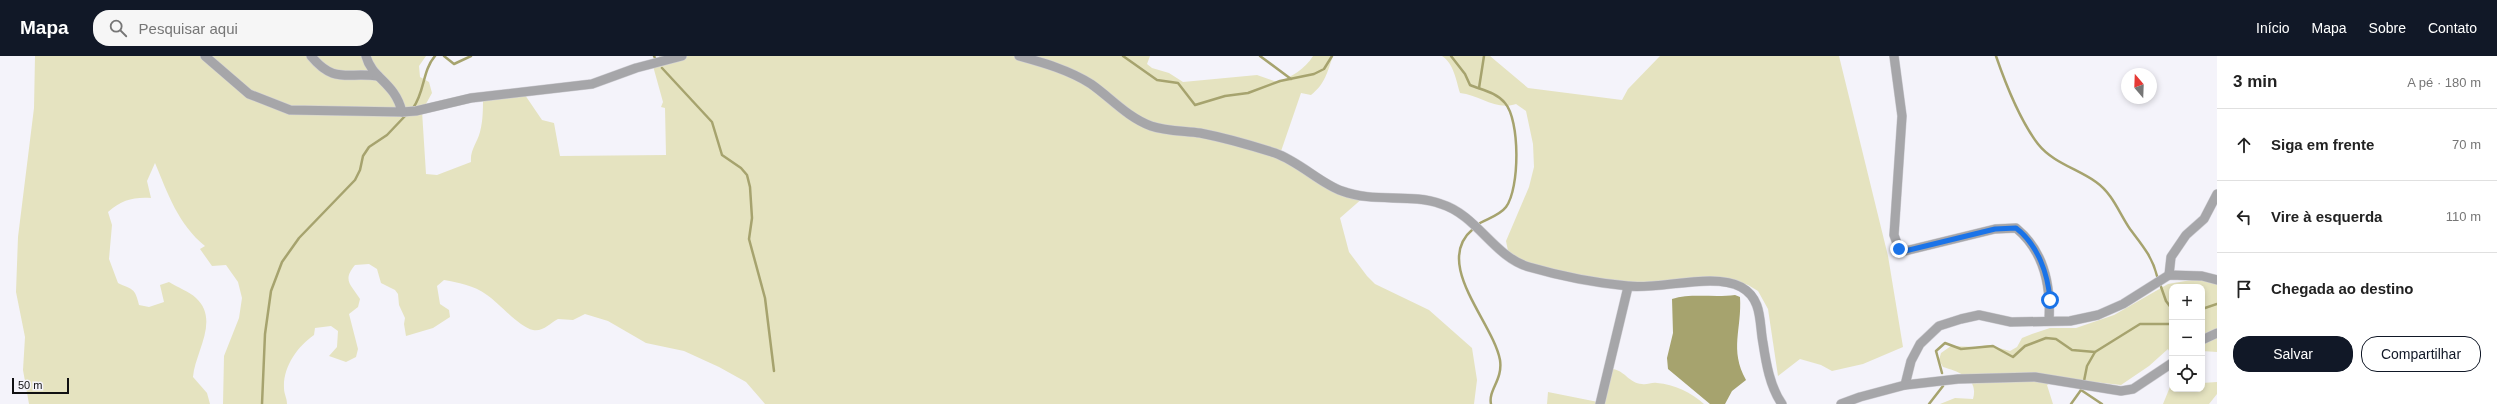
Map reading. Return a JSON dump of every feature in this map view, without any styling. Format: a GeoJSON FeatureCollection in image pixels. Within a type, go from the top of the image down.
{"type":"FeatureCollection","features":[{"type":"Feature","properties":{"kind":"street"},"geometry":{"type":"LineString","coordinates":[[205,56],[249,94],[290,110],[402,112],[416,111],[471,98],[592,84],[636,68],[682,56]]}},
{"type":"Feature","properties":{"kind":"street"},"geometry":{"type":"LineString","coordinates":[[310,56],[320,67],[332,74],[378,76]]}},
{"type":"Feature","properties":{"kind":"street"},"geometry":{"type":"LineString","coordinates":[[366,56],[368,64],[393,90],[399,100],[402,112]]}},
{"type":"Feature","properties":{"kind":"street"},"geometry":{"type":"LineString","coordinates":[[1019,56],[1061,68],[1090,84],[1137,120],[1154,127],[1225,138],[1278,154],[1303,167],[1341,191],[1372,198],[1419,199],[1441,203],[1457,211],[1509,257],[1526,266],[1628,287],[1698,282],[1729,283],[1741,287],[1753,296],[1760,310],[1763,342],[1770,377],[1782,404]]}},
{"type":"Feature","properties":{"kind":"street"},"geometry":{"type":"LineString","coordinates":[[1894,56],[1902,116],[1894,235],[1895,243],[1899,249],[1905,251],[1995,229],[2016,228],[2024,234],[2037,253],[2045,272],[2050,300],[2049,320]]}},
{"type":"Feature","properties":{"kind":"street"},"geometry":{"type":"LineString","coordinates":[[2169,275],[2171,257],[2186,235],[2204,219],[2217,194]]}},
{"type":"Feature","properties":{"kind":"street"},"geometry":{"type":"LineString","coordinates":[[1905,385],[1911,361],[1920,344],[1939,326],[1979,315],[2011,322],[2049,320],[2070,321],[2098,315],[2123,304],[2169,275],[2202,276],[2217,280]]}},
{"type":"Feature","properties":{"kind":"street"},"geometry":{"type":"LineString","coordinates":[[1600,404],[1628,287]]}},
{"type":"Feature","properties":{"kind":"street"},"geometry":{"type":"LineString","coordinates":[[2205,339],[2217,333]]}},
{"type":"Feature","properties":{"kind":"street"},"geometry":{"type":"LineString","coordinates":[[1841,404],[1860,396],[1905,385],[1958,379],[2035,377],[2121,391],[2133,389],[2169,365]]}},
{"type":"Feature","properties":{"kind":"shaded area"},"geometry":{"type":"Polygon","coordinates":[[[35,56],[426,56],[419,66],[420,77],[429,82],[432,93],[422,111],[426,174],[437,175],[471,162],[473,150],[481,128],[483,98],[525,95],[542,120],[554,123],[560,156],[666,155],[665,108],[661,107],[663,102],[653,66],[660,58],[659,56],[1150,56],[1147,64],[1152,68],[1169,73],[1183,82],[1257,75],[1277,82],[1298,72],[1310,61],[1313,56],[1333,56],[1320,87],[1311,95],[1301,93],[1279,157],[1303,171],[1364,197],[1340,218],[1349,252],[1375,284],[1429,310],[1472,348],[1477,380],[1474,404],[765,404],[746,382],[719,367],[684,351],[646,343],[608,321],[585,314],[573,320],[558,319],[540,330],[533,330],[527,328],[492,299],[477,289],[450,281],[444,280],[437,286],[440,304],[449,310],[450,317],[433,328],[406,336],[404,324],[405,318],[399,305],[398,294],[395,290],[381,283],[377,269],[369,264],[355,265],[351,270],[348,279],[360,299],[358,307],[349,314],[358,349],[356,357],[346,362],[329,356],[337,347],[338,331],[331,326],[315,328],[314,335],[302,345],[292,358],[286,373],[284,390],[287,404],[223,404],[224,356],[239,318],[242,298],[238,282],[226,265],[212,266],[200,249],[205,246],[181,218],[169,197],[155,163],[147,181],[151,198],[128,200],[108,212],[112,225],[109,259],[118,283],[130,288],[134,292],[139,305],[149,307],[164,302],[160,285],[169,282],[187,291],[196,298],[203,307],[206,316],[206,326],[193,377],[207,393],[210,404],[29,404],[23,370],[25,337],[16,292],[18,237],[34,108],[35,56]]]}},
{"type":"Feature","properties":{"kind":"shaded area"},"geometry":{"type":"Polygon","coordinates":[[[1442,56],[1490,56],[1528,88],[1622,100],[1628,89],[1660,56],[1839,56],[1888,256],[1903,347],[1863,364],[1832,371],[1821,365],[1800,359],[1778,376],[1768,309],[1758,291],[1748,285],[1722,278],[1668,284],[1614,283],[1522,262],[1508,251],[1506,241],[1529,187],[1534,167],[1533,144],[1526,111],[1516,104],[1502,106],[1460,93],[1452,68],[1442,56]]]}},
{"type":"Feature","properties":{"kind":"shaded area"},"geometry":{"type":"Polygon","coordinates":[[[2203,278],[2217,283],[2217,352],[2205,351],[2205,284],[2169,284],[2169,351],[2168,349],[2149,366],[2121,385],[2058,378],[2047,385],[2053,404],[1940,404],[1955,398],[1973,399],[1973,386],[1970,381],[1961,374],[1943,367],[1939,360],[1941,353],[1951,346],[1976,347],[1988,345],[2010,351],[2017,347],[2022,338],[2032,334],[2050,328],[2076,328],[2114,315],[2168,284],[2203,278]]]}},
{"type":"Feature","properties":{"kind":"shaded area"},"geometry":{"type":"Polygon","coordinates":[[[1735,295],[1740,297],[1737,339],[1738,359],[1746,380],[1732,391],[1725,404],[1710,404],[1668,369],[1667,358],[1673,333],[1672,299],[1687,296],[1735,295]]]}},
{"type":"Feature","properties":{"kind":"shaded area"},"geometry":{"type":"Polygon","coordinates":[[[1613,369],[1621,372],[1634,382],[1644,384],[1655,383],[1676,387],[1694,396],[1704,404],[1547,404],[1548,392],[1603,403],[1613,369]]]}},
{"type":"Feature","properties":{"kind":"shaded area"},"geometry":{"type":"Polygon","coordinates":[[[2217,382],[2217,394],[2209,404],[2163,404],[2169,389],[2169,392],[2205,392],[2205,383],[2217,382]]]}},
{"type":"Feature","properties":{"kind":"waterway"},"geometry":{"type":"LineString","coordinates":[[413,108],[420,95],[428,68],[435,56]]}},
{"type":"Feature","properties":{"kind":"waterway"},"geometry":{"type":"LineString","coordinates":[[444,56],[454,64],[471,56]]}},
{"type":"Feature","properties":{"kind":"waterway"},"geometry":{"type":"LineString","coordinates":[[1123,56],[1157,80],[1178,83],[1195,105],[1225,96],[1248,93],[1280,81],[1314,74],[1324,69],[1332,56]]}},
{"type":"Feature","properties":{"kind":"waterway"},"geometry":{"type":"LineString","coordinates":[[1260,56],[1291,79]]}},
{"type":"Feature","properties":{"kind":"waterway"},"geometry":{"type":"LineString","coordinates":[[1451,56],[1465,74],[1470,85],[1497,96],[1505,103],[1510,112],[1516,138],[1516,170],[1511,198],[1501,212],[1480,223]]}},
{"type":"Feature","properties":{"kind":"waterway"},"geometry":{"type":"LineString","coordinates":[[1479,88],[1484,56]]}},
{"type":"Feature","properties":{"kind":"waterway"},"geometry":{"type":"LineString","coordinates":[[1996,56],[2019,113],[2038,144],[2044,151],[2058,161],[2089,177],[2107,192],[2130,229],[2146,251],[2157,276]]}},
{"type":"Feature","properties":{"kind":"waterway"},"geometry":{"type":"LineString","coordinates":[[662,68],[712,122],[722,155],[741,168],[747,175],[750,187],[752,218],[749,239],[765,298],[774,371]]}},
{"type":"Feature","properties":{"kind":"waterway"},"geometry":{"type":"LineString","coordinates":[[262,404],[265,334],[271,291],[282,262],[299,238],[355,180],[360,170],[363,156],[369,147],[387,135],[406,115]]}},
{"type":"Feature","properties":{"kind":"waterway"},"geometry":{"type":"LineString","coordinates":[[1473,229],[1462,243],[1459,258],[1462,275],[1468,293],[1487,328],[1500,360],[1498,379],[1492,394],[1491,404]]}},
{"type":"Feature","properties":{"kind":"waterway"},"geometry":{"type":"LineString","coordinates":[[2160,284],[2169,305]]}},
{"type":"Feature","properties":{"kind":"waterway"},"geometry":{"type":"LineString","coordinates":[[2205,308],[2217,304]]}},
{"type":"Feature","properties":{"kind":"waterway"},"geometry":{"type":"LineString","coordinates":[[1942,373],[1936,351],[1945,343],[1961,349],[1993,346],[2013,357],[2025,346],[2046,338],[2056,339],[2072,350],[2095,352],[2140,324],[2169,324]]}},
{"type":"Feature","properties":{"kind":"waterway"},"geometry":{"type":"LineString","coordinates":[[2084,381],[2087,366],[2095,352]]}},
{"type":"Feature","properties":{"kind":"waterway"},"geometry":{"type":"LineString","coordinates":[[1929,404],[1943,386]]}},
{"type":"Feature","properties":{"kind":"waterway"},"geometry":{"type":"LineString","coordinates":[[2081,390],[2102,404]]}},
{"type":"Feature","properties":{"kind":"waterway"},"geometry":{"type":"LineString","coordinates":[[2071,404],[2081,390]]}},
{"type":"Feature","properties":{"kind":"route"},"geometry":{"type":"LineString","coordinates":[[1899,249],[1905,251],[1995,229],[2008,227],[2016,228],[2024,234],[2037,253],[2045,272],[2049,287],[2050,300]]}}]}
